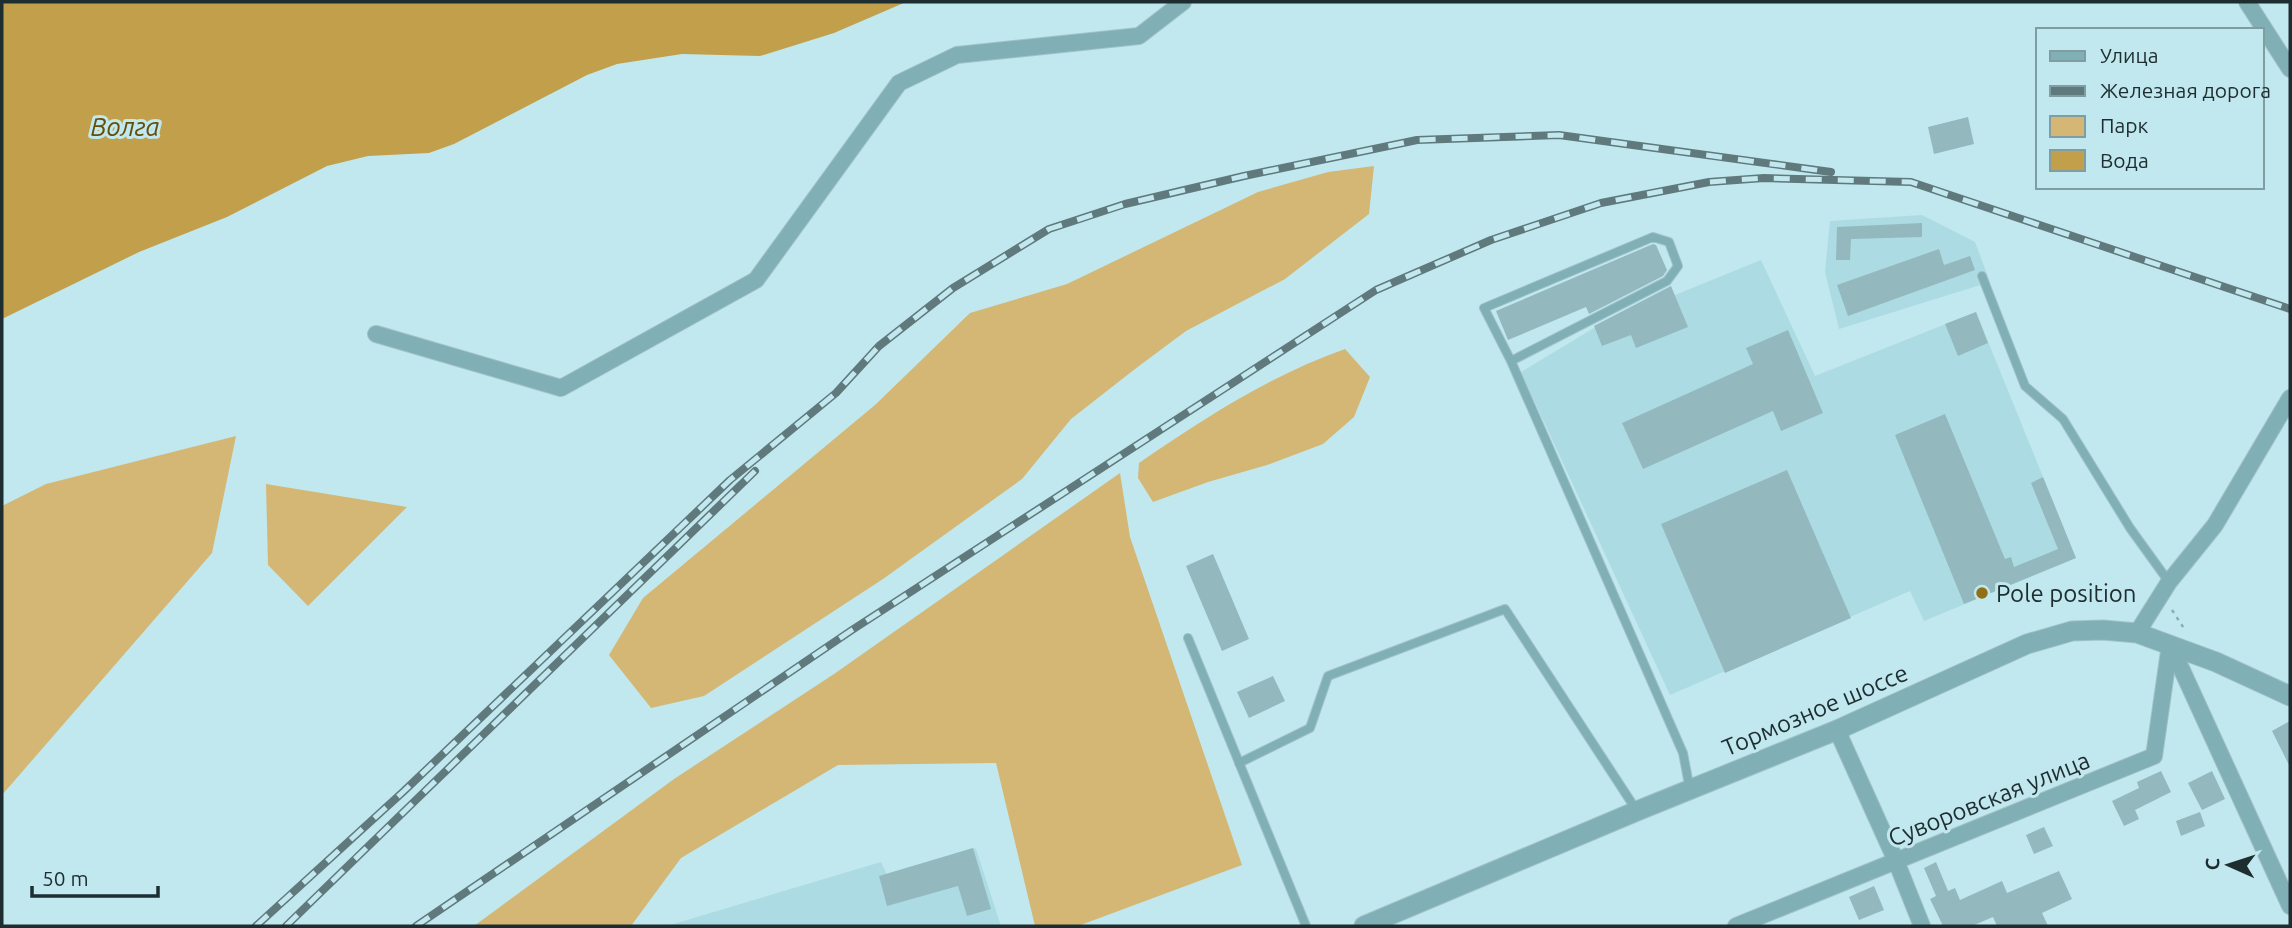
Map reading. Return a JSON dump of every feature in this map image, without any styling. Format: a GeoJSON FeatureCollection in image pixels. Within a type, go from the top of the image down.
{"type":"FeatureCollection","features":[{"type":"Feature","properties":{"kind":"street"},"geometry":{"type":"LineString","coordinates":[[376,334],[561,388],[756,280],[899,83],[957,55],[1139,36],[1183,2]]}},
{"type":"Feature","properties":{"kind":"street"},"geometry":{"type":"LineString","coordinates":[[2247,2],[2264,28]]}},
{"type":"Feature","properties":{"kind":"street"},"geometry":{"type":"LineString","coordinates":[[2264,28],[2290,69]]}},
{"type":"Feature","properties":{"kind":"street"},"geometry":{"type":"LineString","coordinates":[[2137,633],[2169,582],[2215,526],[2290,398]]}},
{"type":"Feature","properties":{"kind":"street","name":"Тормозное шоссе"},"geometry":{"type":"LineString","coordinates":[[1364,926],[1398,920],[1637,811],[1837,730],[2027,644],[2072,631],[2137,633],[2170,644],[2290,696]]}},
{"type":"Feature","properties":{"kind":"street"},"geometry":{"type":"LineString","coordinates":[[2170,644],[2290,906]]}},
{"type":"Feature","properties":{"kind":"street","name":"Суворовская улица"},"geometry":{"type":"LineString","coordinates":[[1736,926],[2154,756],[2170,644]]}},
{"type":"Feature","properties":{"kind":"street"},"geometry":{"type":"LineString","coordinates":[[1837,730],[1922,926]]}},
{"type":"Feature","properties":{"kind":"lane"},"geometry":{"type":"LineString","coordinates":[[1511,361],[1667,281],[1678,266],[1669,242],[1653,237],[1484,308],[1511,361],[1683,752],[1690,790]]}},
{"type":"Feature","properties":{"kind":"lane"},"geometry":{"type":"LineString","coordinates":[[1982,276],[2025,386],[2063,419],[2130,528],[2169,582]]}},
{"type":"Feature","properties":{"kind":"lane"},"geometry":{"type":"LineString","coordinates":[[1239,763],[1310,728],[1328,676],[1505,609],[1637,811]]}},
{"type":"Feature","properties":{"kind":"lane"},"geometry":{"type":"LineString","coordinates":[[1188,638],[1306,926]]}},
{"type":"Feature","properties":{"kind":"shaded area"},"geometry":{"type":"Polygon","coordinates":[[[1922,215],[1975,242],[1990,282],[1839,329],[1825,272],[1830,221],[1922,215]]]}},
{"type":"Feature","properties":{"kind":"shaded area"},"geometry":{"type":"Polygon","coordinates":[[[1761,260],[1815,376],[1976,312],[2076,558],[1924,621],[1910,591],[1670,695],[1521,372],[1594,328],[1761,260]]]}},
{"type":"Feature","properties":{"kind":"shaded area"},"geometry":{"type":"Polygon","coordinates":[[[976,849],[1001,926],[667,926],[881,862],[887,875],[976,849]]]}},
{"type":"Feature","properties":{"kind":"green space"},"geometry":{"type":"Polygon","coordinates":[[[1374,166],[1369,214],[1285,279],[1186,331],[1071,419],[1022,479],[883,579],[704,696],[651,708],[609,655],[643,598],[875,405],[970,313],[1067,284],[1258,192],[1328,172],[1374,166]]]}},
{"type":"Feature","properties":{"kind":"green space"},"geometry":{"type":"Polygon","coordinates":[[[1345,349],[1370,377],[1354,417],[1323,444],[1153,502],[1138,478],[1139,463],[1213,414],[1264,385],[1345,349]]]}},
{"type":"Feature","properties":{"kind":"green space"},"geometry":{"type":"Polygon","coordinates":[[[236,436],[212,553],[2,795],[2,506],[46,484],[236,436]]]}},
{"type":"Feature","properties":{"kind":"green space"},"geometry":{"type":"Polygon","coordinates":[[[1120,473],[1130,537],[1242,865],[1078,926],[1035,926],[996,763],[838,765],[681,858],[631,926],[474,926],[674,779],[834,674],[1120,473]]]}},
{"type":"Feature","properties":{"kind":"green space"},"geometry":{"type":"Polygon","coordinates":[[[266,484],[407,507],[308,606],[268,565],[266,484]]]}},
{"type":"Feature","properties":{"kind":"water","name":"Волга"},"geometry":{"type":"Polygon","coordinates":[[[2,2],[906,2],[834,33],[760,56],[682,54],[617,64],[587,75],[454,144],[429,153],[368,156],[327,166],[227,217],[139,252],[2,319],[2,2]]]}},
{"type":"Feature","properties":{"kind":"building"},"geometry":{"type":"Polygon","coordinates":[[[1968,117],[1974,144],[1934,154],[1928,127],[1968,117]]]}},
{"type":"Feature","properties":{"kind":"building"},"geometry":{"type":"Polygon","coordinates":[[[1922,223],[1922,237],[1851,239],[1850,260],[1836,260],[1837,227],[1922,223]]]}},
{"type":"Feature","properties":{"kind":"building"},"geometry":{"type":"Polygon","coordinates":[[[1656,245],[1667,270],[1663,276],[1589,314],[1586,307],[1508,340],[1496,311],[1656,245]]]}},
{"type":"Feature","properties":{"kind":"building"},"geometry":{"type":"Polygon","coordinates":[[[1939,249],[1944,265],[1970,256],[1975,270],[1848,316],[1837,285],[1939,249]]]}},
{"type":"Feature","properties":{"kind":"building"},"geometry":{"type":"Polygon","coordinates":[[[1671,286],[1688,327],[1636,348],[1631,335],[1602,346],[1594,326],[1671,286]]]}},
{"type":"Feature","properties":{"kind":"building"},"geometry":{"type":"Polygon","coordinates":[[[1976,312],[1988,343],[1958,356],[1945,324],[1976,312]]]}},
{"type":"Feature","properties":{"kind":"building"},"geometry":{"type":"Polygon","coordinates":[[[1788,330],[1823,413],[1781,431],[1773,411],[1643,469],[1622,423],[1753,364],[1746,348],[1788,330]]]}},
{"type":"Feature","properties":{"kind":"building"},"geometry":{"type":"Polygon","coordinates":[[[1945,414],[2005,559],[2011,557],[2014,567],[2058,549],[2031,483],[2043,477],[2076,558],[1964,604],[1895,435],[1945,414]]]}},
{"type":"Feature","properties":{"kind":"building"},"geometry":{"type":"Polygon","coordinates":[[[1787,470],[1851,618],[1725,673],[1661,524],[1787,470]]]}},
{"type":"Feature","properties":{"kind":"building"},"geometry":{"type":"Polygon","coordinates":[[[1213,554],[1249,639],[1222,651],[1186,566],[1213,554]]]}},
{"type":"Feature","properties":{"kind":"building"},"geometry":{"type":"Polygon","coordinates":[[[1273,676],[1285,701],[1249,718],[1237,692],[1273,676]]]}},
{"type":"Feature","properties":{"kind":"building"},"geometry":{"type":"Polygon","coordinates":[[[2290,721],[2290,767],[2272,731],[2290,721]]]}},
{"type":"Feature","properties":{"kind":"building"},"geometry":{"type":"Polygon","coordinates":[[[2161,771],[2171,792],[2135,810],[2139,819],[2124,826],[2112,801],[2139,788],[2137,782],[2161,771]]]}},
{"type":"Feature","properties":{"kind":"building"},"geometry":{"type":"Polygon","coordinates":[[[2212,771],[2225,799],[2202,810],[2188,783],[2212,771]]]}},
{"type":"Feature","properties":{"kind":"building"},"geometry":{"type":"Polygon","coordinates":[[[2200,812],[2205,826],[2181,836],[2176,821],[2200,812]]]}},
{"type":"Feature","properties":{"kind":"building"},"geometry":{"type":"Polygon","coordinates":[[[2044,827],[2053,846],[2034,854],[2026,835],[2044,827]]]}},
{"type":"Feature","properties":{"kind":"building"},"geometry":{"type":"Polygon","coordinates":[[[973,848],[991,909],[967,916],[958,886],[887,906],[879,876],[973,848]]]}},
{"type":"Feature","properties":{"kind":"building"},"geometry":{"type":"Polygon","coordinates":[[[1936,862],[1948,891],[1955,888],[1960,900],[2002,881],[2007,893],[2059,871],[2072,899],[2042,913],[2048,926],[1997,926],[1993,917],[1972,926],[1943,926],[1930,899],[1936,896],[1924,868],[1936,862]]]}},
{"type":"Feature","properties":{"kind":"building"},"geometry":{"type":"Polygon","coordinates":[[[1874,886],[1884,910],[1859,920],[1849,897],[1874,886]]]}},
{"type":"Feature","properties":{"kind":"railway"},"geometry":{"type":"LineString","coordinates":[[256,926],[404,791],[730,480],[836,393],[879,346],[953,288],[1049,229],[1125,204],[1417,140],[1559,135],[1831,172]]}},
{"type":"Feature","properties":{"kind":"railway"},"geometry":{"type":"LineString","coordinates":[[416,926],[852,630],[1376,290],[1491,240],[1601,203],[1709,182],[1764,178],[1911,182],[2290,309]]}},
{"type":"Feature","properties":{"kind":"railway"},"geometry":{"type":"LineString","coordinates":[[286,926],[755,471]]}},
{"type":"Feature","properties":{"kind":"place","name":"Pole position"},"geometry":{"type":"Point","coordinates":[1982,593]}}]}
